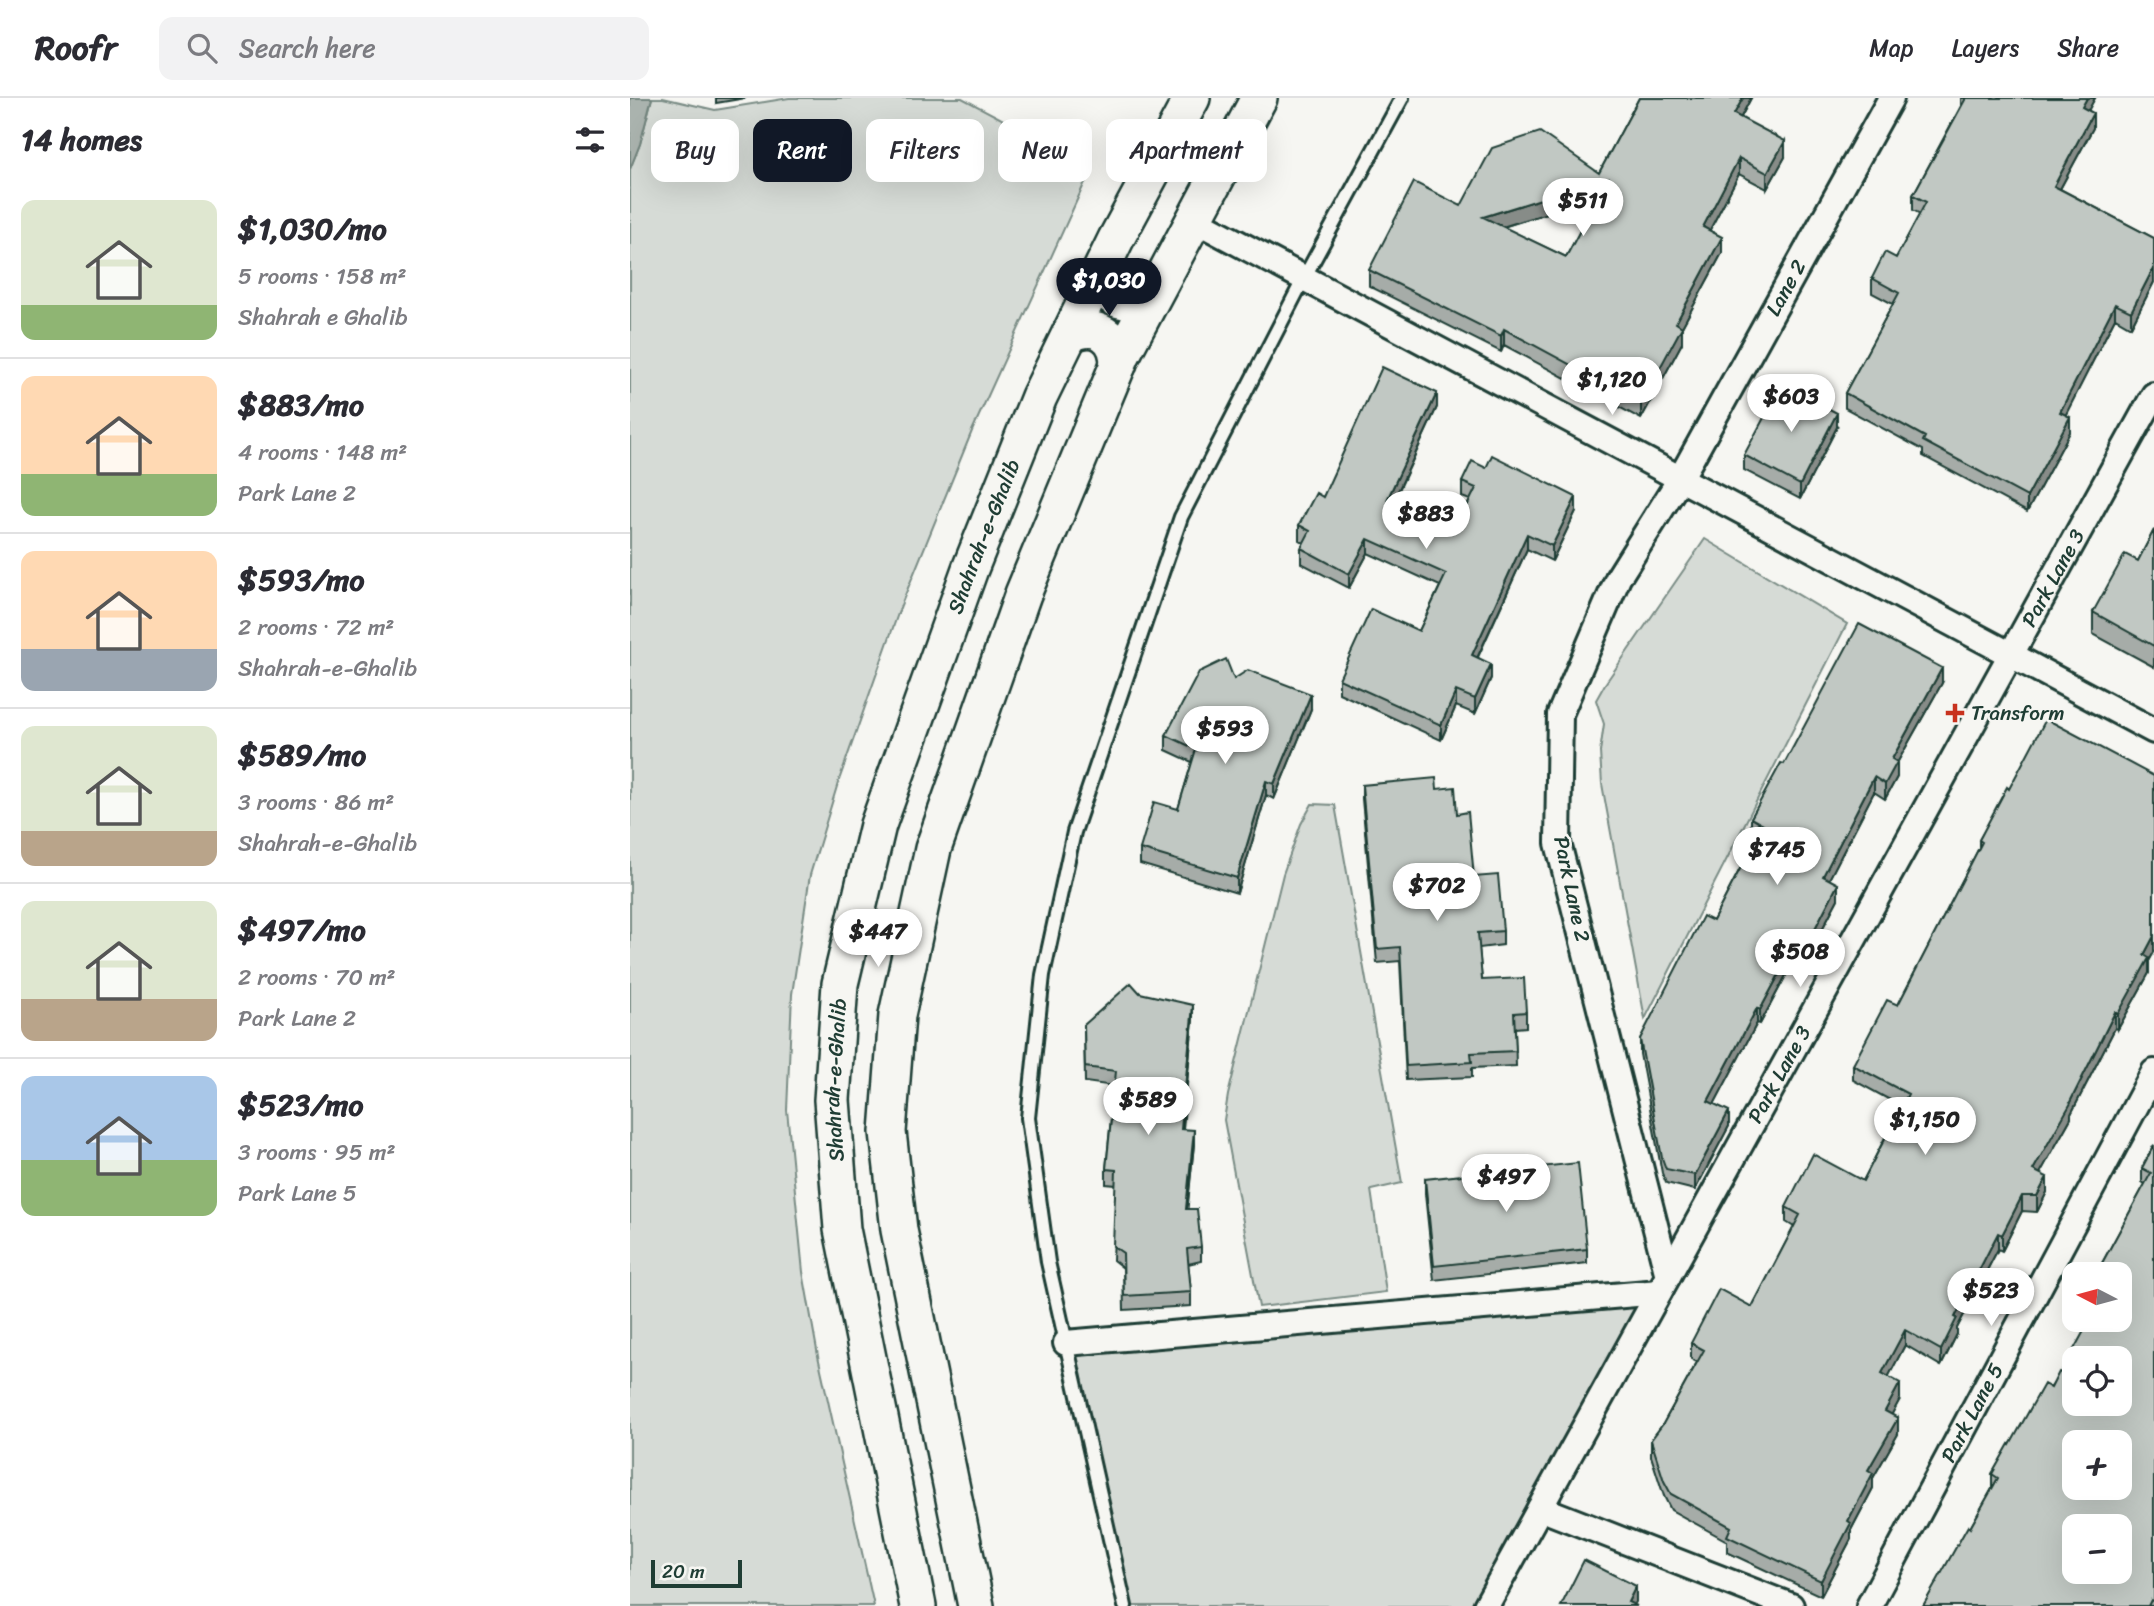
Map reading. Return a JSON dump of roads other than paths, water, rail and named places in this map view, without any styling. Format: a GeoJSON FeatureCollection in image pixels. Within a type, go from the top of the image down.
{"type":"FeatureCollection","features":[{"type":"Feature","properties":{"kind":"main road"},"geometry":{"type":"LineString","coordinates":[[1151,298],[1127,302],[1117,299],[1108,294],[1098,277],[1192,98]]}},
{"type":"Feature","properties":{"kind":"main road"},"geometry":{"type":"LineString","coordinates":[[976,1606],[899,1230],[888,1132],[897,1015],[933,849],[1023,594],[1118,365],[1151,298],[1259,98]]}},
{"type":"Feature","properties":{"kind":"main road","name":"Shahrah-e-Ghalib"},"geometry":{"type":"LineString","coordinates":[[918,1606],[842,1229],[832,1100],[840,984],[878,825],[970,569],[1040,397],[1098,277]]}},
{"type":"Feature","properties":{"kind":"main road"},"geometry":{"type":"LineString","coordinates":[[1070,335],[1089,329],[1108,337],[1115,345],[1118,365]]}},
{"type":"Feature","properties":{"kind":"street","name":"Lane 2"},"geometry":{"type":"LineString","coordinates":[[1680,479],[1891,98]]}},
{"type":"Feature","properties":{"kind":"street"},"geometry":{"type":"LineString","coordinates":[[1193,219],[2154,731]]}},
{"type":"Feature","properties":{"kind":"street","name":"Park Lane 3"},"geometry":{"type":"LineString","coordinates":[[1486,1606],[2154,394]]}},
{"type":"Feature","properties":{"kind":"street","name":"Park Lane 2"},"geometry":{"type":"LineString","coordinates":[[1664,1284],[1558,844],[1560,714],[1618,578],[1680,479]]}},
{"type":"Feature","properties":{"kind":"street","name":"Park Lane 5"},"geometry":{"type":"LineString","coordinates":[[1869,1606],[2154,1072]]}},
{"type":"Feature","properties":{"kind":"street"},"geometry":{"type":"LineString","coordinates":[[1066,1343],[1664,1284]]}},
{"type":"Feature","properties":{"kind":"street"},"geometry":{"type":"LineString","coordinates":[[1540,1508],[1791,1606]]}},
{"type":"Feature","properties":{"kind":"lane"},"geometry":{"type":"LineString","coordinates":[[1125,1606],[1048,1262],[1028,1118],[1043,975],[1074,832],[1181,517],[1304,278],[1402,98]]}},
{"type":"Feature","properties":{"kind":"place","name":"Transform"},"geometry":{"type":"Point","coordinates":[1955,713]}}]}
